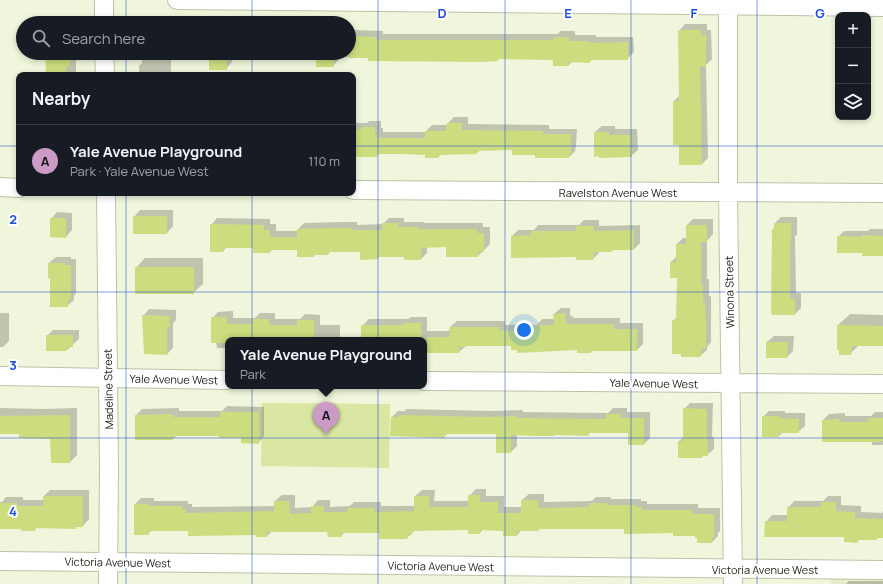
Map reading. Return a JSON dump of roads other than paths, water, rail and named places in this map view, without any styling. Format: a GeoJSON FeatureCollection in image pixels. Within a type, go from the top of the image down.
{"type":"FeatureCollection","features":[{"type":"Feature","properties":{"kind":"street"},"geometry":{"type":"LineString","coordinates":[[104,0],[104,16]]}},
{"type":"Feature","properties":{"kind":"street"},"geometry":{"type":"LineString","coordinates":[[177,0],[728,3],[883,7]]}},
{"type":"Feature","properties":{"kind":"street","name":"Winona Street"},"geometry":{"type":"LineString","coordinates":[[728,3],[728,192],[733,576]]}},
{"type":"Feature","properties":{"kind":"street"},"geometry":{"type":"LineString","coordinates":[[104,60],[105,72]]}},
{"type":"Feature","properties":{"kind":"street"},"geometry":{"type":"LineString","coordinates":[[0,187],[16,188]]}},
{"type":"Feature","properties":{"kind":"street","name":"Ravelston Avenue West"},"geometry":{"type":"LineString","coordinates":[[356,190],[883,193]]}},
{"type":"Feature","properties":{"kind":"street","name":"Madeline Street"},"geometry":{"type":"LineString","coordinates":[[106,196],[109,469],[108,584]]}},
{"type":"Feature","properties":{"kind":"street","name":"Yale Avenue West"},"geometry":{"type":"LineString","coordinates":[[0,376],[225,380]]}},
{"type":"Feature","properties":{"kind":"street","name":"Yale Avenue West"},"geometry":{"type":"LineString","coordinates":[[427,381],[883,384]]}},
{"type":"Feature","properties":{"kind":"street","name":"Victoria Avenue West"},"geometry":{"type":"LineString","coordinates":[[0,561],[108,562],[733,576],[883,570]]}},
{"type":"Feature","properties":{"kind":"place","name":"Yale Avenue Playground"},"geometry":{"type":"Point","coordinates":[326,435]}}]}
